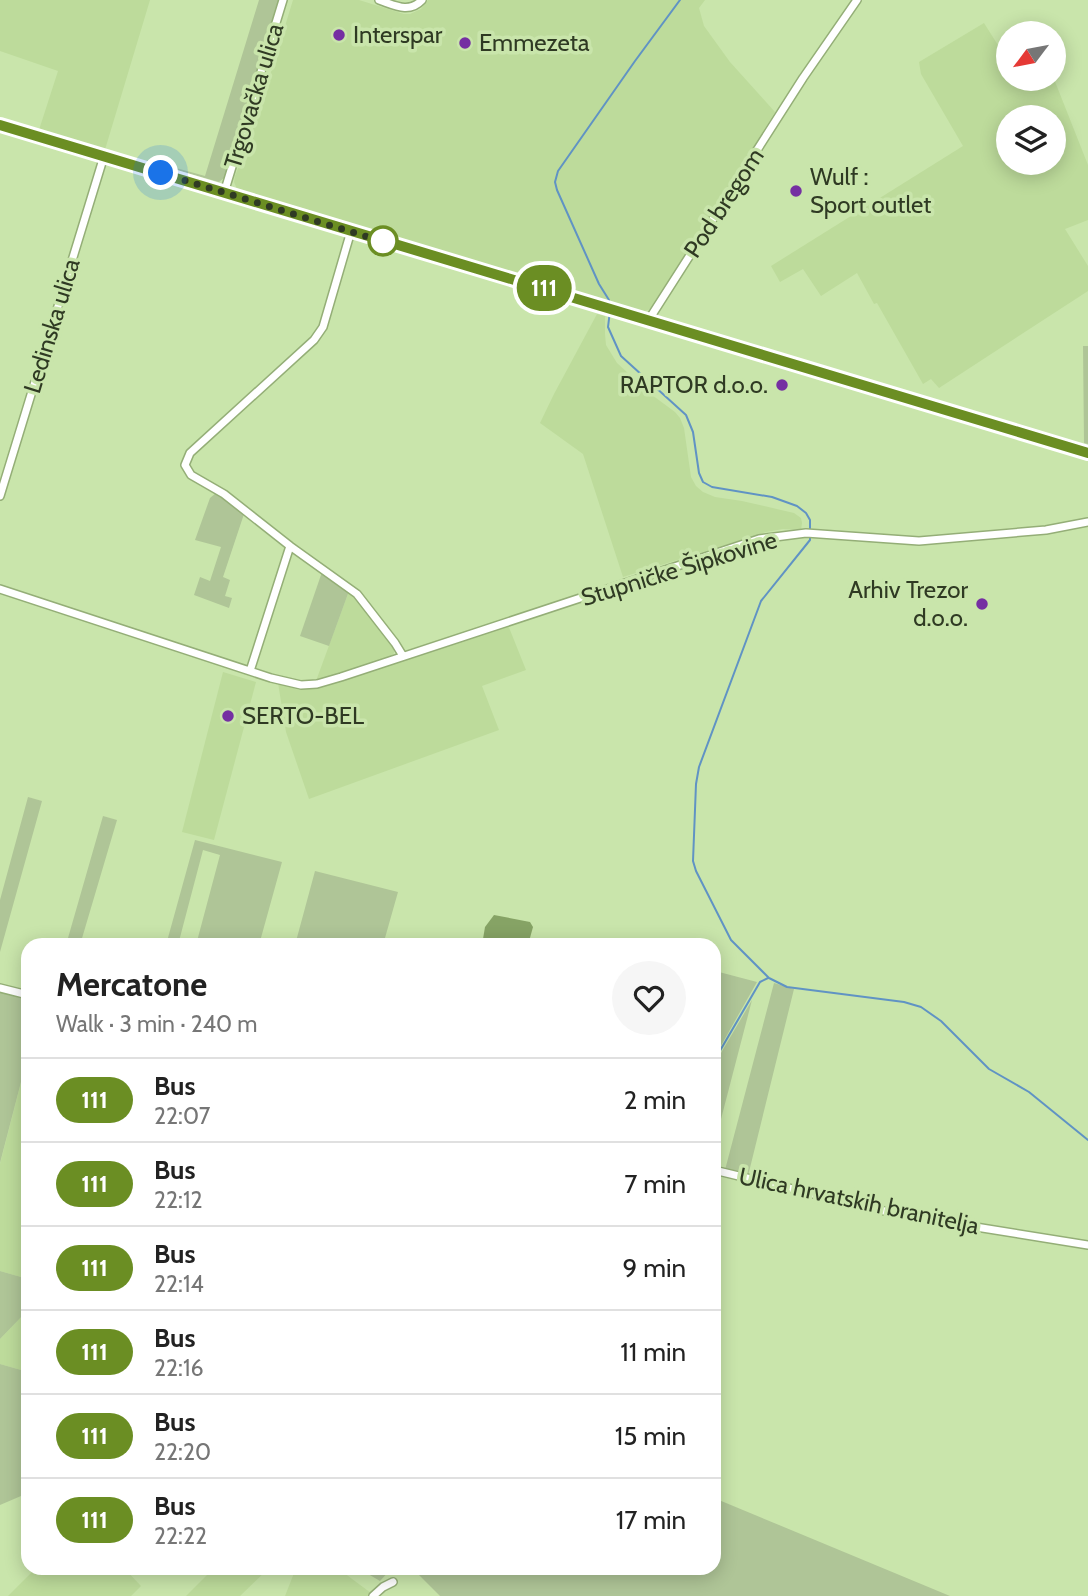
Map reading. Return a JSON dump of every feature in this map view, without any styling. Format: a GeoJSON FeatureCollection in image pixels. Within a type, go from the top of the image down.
{"type":"FeatureCollection","features":[{"type":"Feature","properties":{"kind":"street","name":"Trgovačka ulica"},"geometry":{"type":"LineString","coordinates":[[224,193],[283,0]]}},
{"type":"Feature","properties":{"kind":"street"},"geometry":{"type":"LineString","coordinates":[[379,0],[403,8],[410,8],[422,0]]}},
{"type":"Feature","properties":{"kind":"street","name":"Pod bregom"},"geometry":{"type":"LineString","coordinates":[[648,321],[857,0]]}},
{"type":"Feature","properties":{"kind":"street"},"geometry":{"type":"LineString","coordinates":[[0,125],[1088,453]]}},
{"type":"Feature","properties":{"kind":"street","name":"Ledinska ulica"},"geometry":{"type":"LineString","coordinates":[[0,496],[104,156]]}},
{"type":"Feature","properties":{"kind":"street"},"geometry":{"type":"LineString","coordinates":[[351,231],[323,327],[314,340],[190,453],[185,462],[191,475],[224,494],[357,594],[396,643],[403,656]]}},
{"type":"Feature","properties":{"kind":"street","name":"Stupničke Šipkovine"},"geometry":{"type":"LineString","coordinates":[[0,589],[250,671],[293,684],[307,685],[341,677],[759,539],[809,534],[919,541],[1046,530],[1088,522]]}},
{"type":"Feature","properties":{"kind":"street"},"geometry":{"type":"LineString","coordinates":[[250,671],[290,546]]}},
{"type":"Feature","properties":{"kind":"street"},"geometry":{"type":"LineString","coordinates":[[0,988],[21,993]]}},
{"type":"Feature","properties":{"kind":"street","name":"Ulica hrvatskih branitelja"},"geometry":{"type":"LineString","coordinates":[[721,1172],[901,1215],[1088,1245]]}},
{"type":"Feature","properties":{"kind":"street"},"geometry":{"type":"LineString","coordinates":[[373,1596],[393,1582]]}},
{"type":"Feature","properties":{"kind":"shaded area"},"geometry":{"type":"Polygon","coordinates":[[[0,0],[150,0],[104,153],[38,133],[58,71],[0,51],[0,0]]]}},
{"type":"Feature","properties":{"kind":"shaded area"},"geometry":{"type":"Polygon","coordinates":[[[259,0],[280,0],[224,178],[219,182],[148,162],[147,160],[205,176],[259,0]]]}},
{"type":"Feature","properties":{"kind":"shaded area"},"geometry":{"type":"Polygon","coordinates":[[[293,0],[359,0],[410,14],[421,9],[428,0],[705,0],[699,8],[704,26],[730,62],[775,112],[652,308],[638,313],[366,229],[332,221],[306,209],[277,204],[237,189],[235,176],[256,121],[293,0]]]}},
{"type":"Feature","properties":{"kind":"shaded area"},"geometry":{"type":"Polygon","coordinates":[[[984,23],[996,42],[996,91],[1059,91],[1064,105],[996,105],[996,175],[1066,175],[1066,109],[1088,165],[1088,220],[1065,229],[1088,266],[1088,291],[939,388],[931,379],[923,384],[857,273],[821,296],[803,269],[780,282],[771,266],[963,146],[921,74],[919,62],[984,23]]]}},
{"type":"Feature","properties":{"kind":"shaded area"},"geometry":{"type":"Polygon","coordinates":[[[597,314],[605,316],[606,345],[617,363],[680,418],[691,477],[696,486],[715,497],[794,513],[801,518],[801,530],[766,532],[623,577],[583,454],[540,423],[597,314]]]}},
{"type":"Feature","properties":{"kind":"shaded area"},"geometry":{"type":"Polygon","coordinates":[[[1083,346],[1088,346],[1088,444],[1084,443],[1083,346]]]}},
{"type":"Feature","properties":{"kind":"shaded area"},"geometry":{"type":"Polygon","coordinates":[[[216,493],[244,514],[223,577],[230,580],[225,596],[232,598],[229,608],[194,595],[200,577],[210,581],[221,547],[195,540],[210,498],[216,493]]]}},
{"type":"Feature","properties":{"kind":"shaded area"},"geometry":{"type":"Polygon","coordinates":[[[322,572],[349,591],[329,646],[300,636],[322,572]]]}},
{"type":"Feature","properties":{"kind":"shaded area"},"geometry":{"type":"Polygon","coordinates":[[[349,591],[362,603],[394,648],[394,653],[316,681],[349,591]]]}},
{"type":"Feature","properties":{"kind":"shaded area"},"geometry":{"type":"Polygon","coordinates":[[[508,625],[526,670],[482,686],[499,730],[309,799],[286,732],[278,683],[299,690],[331,684],[508,625]]]}},
{"type":"Feature","properties":{"kind":"shaded area"},"geometry":{"type":"Polygon","coordinates":[[[223,672],[256,682],[214,840],[182,832],[223,672]]]}},
{"type":"Feature","properties":{"kind":"shaded area"},"geometry":{"type":"Polygon","coordinates":[[[28,797],[42,801],[0,952],[0,900],[28,797]]]}},
{"type":"Feature","properties":{"kind":"shaded area"},"geometry":{"type":"Polygon","coordinates":[[[103,816],[117,820],[82,938],[68,938],[103,816]]]}},
{"type":"Feature","properties":{"kind":"shaded area"},"geometry":{"type":"Polygon","coordinates":[[[195,840],[282,862],[261,938],[198,938],[220,855],[203,850],[180,938],[168,938],[195,840]]]}},
{"type":"Feature","properties":{"kind":"shaded area"},"geometry":{"type":"Polygon","coordinates":[[[315,871],[398,892],[385,938],[297,938],[315,871]]]}},
{"type":"Feature","properties":{"kind":"shaded area"},"geometry":{"type":"Polygon","coordinates":[[[494,915],[530,922],[533,927],[530,938],[483,938],[485,927],[494,915]]]}},
{"type":"Feature","properties":{"kind":"shaded area"},"geometry":{"type":"Polygon","coordinates":[[[721,973],[757,982],[721,1046],[721,973]]]}},
{"type":"Feature","properties":{"kind":"shaded area"},"geometry":{"type":"Polygon","coordinates":[[[774,983],[794,989],[748,1176],[725,1170],[774,983]]]}},
{"type":"Feature","properties":{"kind":"shaded area"},"geometry":{"type":"Polygon","coordinates":[[[0,991],[21,996],[21,1082],[0,1163],[0,991]]]}},
{"type":"Feature","properties":{"kind":"shaded area"},"geometry":{"type":"Polygon","coordinates":[[[752,1000],[721,1119],[721,1053],[752,1000]]]}},
{"type":"Feature","properties":{"kind":"shaded area"},"geometry":{"type":"Polygon","coordinates":[[[21,1082],[21,1277],[0,1271],[0,1164],[21,1082]]]}},
{"type":"Feature","properties":{"kind":"shaded area"},"geometry":{"type":"Polygon","coordinates":[[[0,1271],[21,1277],[21,1317],[0,1339],[0,1271]]]}},
{"type":"Feature","properties":{"kind":"shaded area"},"geometry":{"type":"Polygon","coordinates":[[[21,1317],[21,1370],[0,1364],[0,1339],[21,1317]]]}},
{"type":"Feature","properties":{"kind":"shaded area"},"geometry":{"type":"Polygon","coordinates":[[[0,1364],[21,1370],[21,1496],[0,1505],[0,1364]]]}},
{"type":"Feature","properties":{"kind":"shaded area"},"geometry":{"type":"Polygon","coordinates":[[[721,1501],[950,1596],[440,1596],[419,1575],[721,1575],[721,1501]]]}},
{"type":"Feature","properties":{"kind":"shaded area"},"geometry":{"type":"Polygon","coordinates":[[[29,1575],[131,1575],[141,1586],[131,1596],[8,1596],[29,1575]]]}},
{"type":"Feature","properties":{"kind":"shaded area"},"geometry":{"type":"Polygon","coordinates":[[[207,1575],[262,1575],[240,1596],[186,1596],[207,1575]]]}},
{"type":"Feature","properties":{"kind":"shaded area"},"geometry":{"type":"Polygon","coordinates":[[[293,1575],[347,1575],[371,1593],[369,1596],[285,1596],[293,1575]]]}},
{"type":"Feature","properties":{"kind":"shaded area"},"geometry":{"type":"Polygon","coordinates":[[[370,1575],[386,1575],[380,1581],[370,1575]]]}},
{"type":"Feature","properties":{"kind":"waterway"},"geometry":{"type":"LineString","coordinates":[[609,305],[555,182],[558,171],[680,0]]}},
{"type":"Feature","properties":{"kind":"waterway"},"geometry":{"type":"LineString","coordinates":[[610,311],[608,327],[621,356],[686,415],[693,432],[699,473],[703,482],[712,487],[772,497],[797,506],[810,520],[810,531]]}},
{"type":"Feature","properties":{"kind":"waterway"},"geometry":{"type":"LineString","coordinates":[[810,537],[761,601],[699,767],[693,861],[696,871],[731,940],[769,978],[787,987],[904,1002],[921,1007],[941,1021],[989,1069],[1029,1092],[1088,1140]]}},
{"type":"Feature","properties":{"kind":"waterway"},"geometry":{"type":"LineString","coordinates":[[721,1049],[760,982],[768,978]]}},
{"type":"Feature","properties":{"kind":"bus line","name":"111"},"geometry":{"type":"LineString","coordinates":[[0,125],[1088,453]]}},
{"type":"Feature","properties":{"kind":"place","name":"Interspar"},"geometry":{"type":"Point","coordinates":[339,35]}},
{"type":"Feature","properties":{"kind":"place","name":"Emmezeta"},"geometry":{"type":"Point","coordinates":[465,43]}},
{"type":"Feature","properties":{"kind":"place","name":"Wulf : Sport outlet"},"geometry":{"type":"Point","coordinates":[796,191]}},
{"type":"Feature","properties":{"kind":"place","name":"RAPTOR d.o.o."},"geometry":{"type":"Point","coordinates":[782,385]}},
{"type":"Feature","properties":{"kind":"place","name":"Arhiv Trezor d.o.o."},"geometry":{"type":"Point","coordinates":[982,604]}},
{"type":"Feature","properties":{"kind":"place","name":"SERTO-BEL"},"geometry":{"type":"Point","coordinates":[228,716]}},
{"type":"Feature","properties":{"kind":"route"},"geometry":{"type":"LineString","coordinates":[[161,173],[383,241]]}}]}
